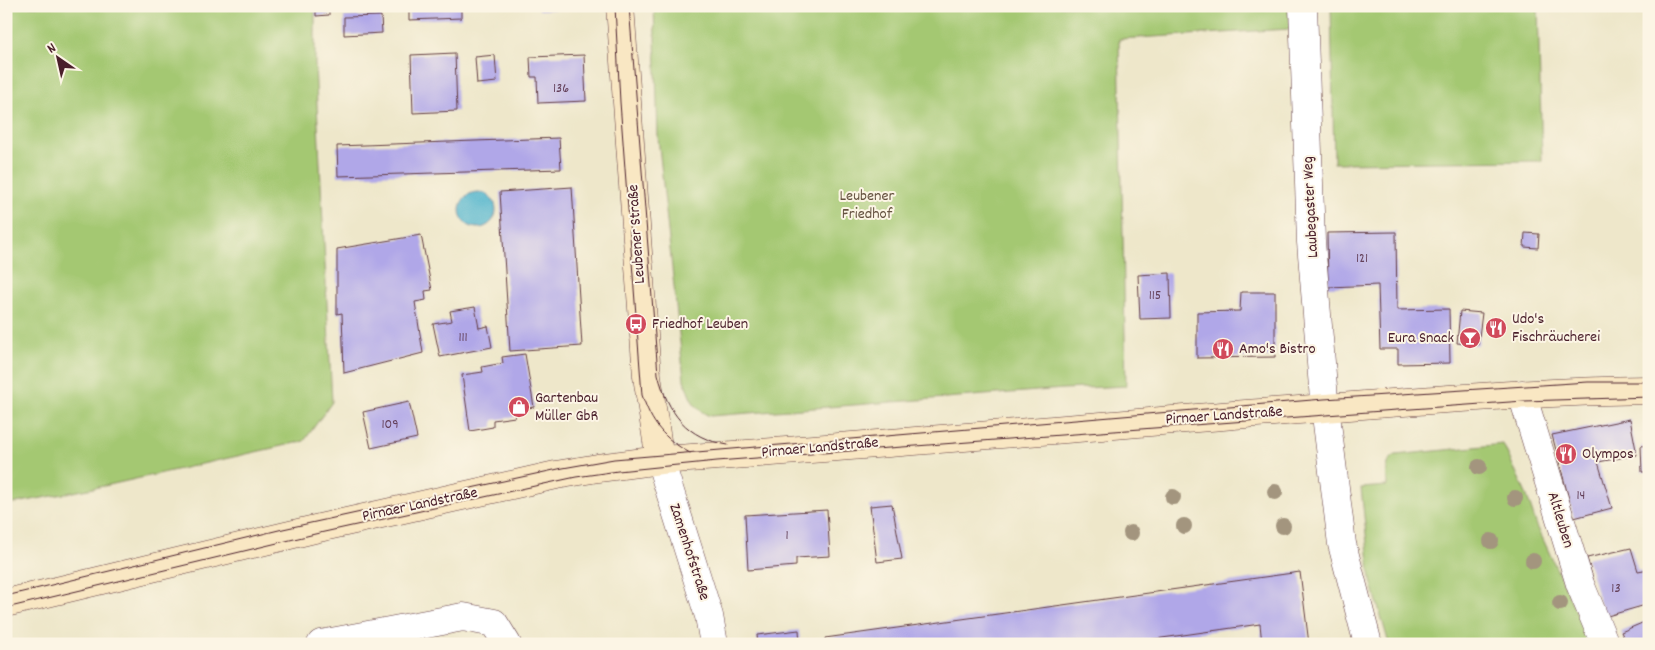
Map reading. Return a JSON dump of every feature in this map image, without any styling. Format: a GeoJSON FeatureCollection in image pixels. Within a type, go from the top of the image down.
{"type":"FeatureCollection","features":[{"type":"Feature","properties":{"kind":"street","name":"Leubener Straße"},"geometry":{"type":"LineString","coordinates":[[620,6],[648,383],[660,460]]}},
{"type":"Feature","properties":{"kind":"street","name":"Laubegaster Weg"},"geometry":{"type":"LineString","coordinates":[[1303,6],[1311,242],[1325,408]]}},
{"type":"Feature","properties":{"kind":"street","name":"Pirnaer Landstraße"},"geometry":{"type":"LineString","coordinates":[[6,603],[319,528],[556,475],[598,468],[660,460],[1325,408],[1522,394],[1649,390]]}},
{"type":"Feature","properties":{"kind":"street","name":"Altleuben"},"geometry":{"type":"LineString","coordinates":[[1522,394],[1580,584],[1605,644]]}},
{"type":"Feature","properties":{"kind":"street"},"geometry":{"type":"LineString","coordinates":[[1325,408],[1342,544],[1368,644]]}},
{"type":"Feature","properties":{"kind":"street","name":"Zamenhofstraße"},"geometry":{"type":"LineString","coordinates":[[660,460],[709,616],[714,644]]}},
{"type":"Feature","properties":{"kind":"street"},"geometry":{"type":"LineString","coordinates":[[321,644],[463,617],[494,623],[507,644]]}},
{"type":"Feature","properties":{"kind":"green space"},"geometry":{"type":"Polygon","coordinates":[[[6,6],[315,6],[315,65],[332,402],[304,441],[109,485],[6,505],[6,6]]]}},
{"type":"Feature","properties":{"kind":"green space","name":"Leubener Friedhof"},"geometry":{"type":"Polygon","coordinates":[[[654,6],[1289,6],[1290,29],[1119,39],[1126,386],[1063,389],[710,416],[696,406],[690,397],[684,380],[658,137],[654,6]]]}},
{"type":"Feature","properties":{"kind":"green space"},"geometry":{"type":"Polygon","coordinates":[[[1331,6],[1538,6],[1542,161],[1334,163],[1331,6]]]}},
{"type":"Feature","properties":{"kind":"green space"},"geometry":{"type":"Polygon","coordinates":[[[1503,444],[1527,496],[1537,526],[1591,644],[1389,644],[1371,581],[1361,488],[1387,486],[1388,464],[1396,455],[1503,444]]]}},
{"type":"Feature","properties":{"kind":"water"},"geometry":{"type":"Polygon","coordinates":[[[478,192],[490,198],[496,210],[490,222],[478,228],[466,222],[460,210],[466,198],[478,192]]]}},
{"type":"Feature","properties":{"kind":"building"},"geometry":{"type":"Polygon","coordinates":[[[316,6],[329,6],[329,15],[316,16],[316,6]]]}},
{"type":"Feature","properties":{"kind":"building"},"geometry":{"type":"Polygon","coordinates":[[[409,6],[461,6],[461,18],[409,20],[409,6]]]}},
{"type":"Feature","properties":{"kind":"building"},"geometry":{"type":"Polygon","coordinates":[[[539,6],[584,6],[584,8],[539,10],[539,6]]]}},
{"type":"Feature","properties":{"kind":"building"},"geometry":{"type":"Polygon","coordinates":[[[381,16],[382,33],[344,35],[344,17],[381,16]]]}},
{"type":"Feature","properties":{"kind":"building"},"geometry":{"type":"Polygon","coordinates":[[[455,53],[457,111],[413,113],[411,55],[455,53]]]}},
{"type":"Feature","properties":{"kind":"building"},"geometry":{"type":"Polygon","coordinates":[[[495,55],[497,82],[477,84],[475,57],[495,55]]]}},
{"type":"Feature","properties":{"kind":"building"},"geometry":{"type":"Polygon","coordinates":[[[584,55],[586,101],[538,103],[537,77],[531,77],[530,57],[584,55]]]}},
{"type":"Feature","properties":{"kind":"building"},"geometry":{"type":"Polygon","coordinates":[[[559,138],[561,169],[338,176],[337,146],[559,138]]]}},
{"type":"Feature","properties":{"kind":"building"},"geometry":{"type":"Polygon","coordinates":[[[572,187],[582,346],[510,351],[500,192],[572,187]]]}},
{"type":"Feature","properties":{"kind":"building"},"geometry":{"type":"Polygon","coordinates":[[[1396,232],[1397,310],[1449,309],[1450,363],[1398,364],[1398,349],[1380,349],[1378,285],[1328,287],[1327,233],[1396,232]]]}},
{"type":"Feature","properties":{"kind":"building"},"geometry":{"type":"Polygon","coordinates":[[[1525,233],[1539,234],[1538,248],[1524,247],[1525,233]]]}},
{"type":"Feature","properties":{"kind":"building"},"geometry":{"type":"Polygon","coordinates":[[[421,235],[432,290],[425,291],[426,300],[415,302],[423,353],[344,373],[342,313],[337,314],[337,249],[421,235]]]}},
{"type":"Feature","properties":{"kind":"building"},"geometry":{"type":"Polygon","coordinates":[[[1170,273],[1171,318],[1140,319],[1138,275],[1170,273]]]}},
{"type":"Feature","properties":{"kind":"building"},"geometry":{"type":"Polygon","coordinates":[[[1241,292],[1275,292],[1275,357],[1197,358],[1197,312],[1240,311],[1241,292]]]}},
{"type":"Feature","properties":{"kind":"building"},"geometry":{"type":"Polygon","coordinates":[[[475,307],[479,328],[488,326],[492,347],[440,357],[433,324],[452,321],[450,311],[475,307]]]}},
{"type":"Feature","properties":{"kind":"building"},"geometry":{"type":"Polygon","coordinates":[[[1460,311],[1482,313],[1478,345],[1457,343],[1460,311]]]}},
{"type":"Feature","properties":{"kind":"building"},"geometry":{"type":"Polygon","coordinates":[[[525,354],[534,407],[514,410],[515,417],[493,420],[493,427],[470,431],[462,375],[483,372],[482,367],[503,363],[502,357],[525,354]]]}},
{"type":"Feature","properties":{"kind":"building"},"geometry":{"type":"Polygon","coordinates":[[[409,402],[417,438],[371,448],[363,412],[409,402]]]}},
{"type":"Feature","properties":{"kind":"building"},"geometry":{"type":"Polygon","coordinates":[[[1630,419],[1637,455],[1598,462],[1612,508],[1574,518],[1552,435],[1630,419]]]}},
{"type":"Feature","properties":{"kind":"building"},"geometry":{"type":"Polygon","coordinates":[[[1649,445],[1649,472],[1642,472],[1641,446],[1649,445]]]}},
{"type":"Feature","properties":{"kind":"building"},"geometry":{"type":"Polygon","coordinates":[[[892,504],[902,559],[877,562],[870,506],[892,504]]]}},
{"type":"Feature","properties":{"kind":"building"},"geometry":{"type":"Polygon","coordinates":[[[827,510],[830,556],[796,558],[796,566],[748,570],[745,515],[827,510]]]}},
{"type":"Feature","properties":{"kind":"building"},"geometry":{"type":"Polygon","coordinates":[[[1631,548],[1638,571],[1649,569],[1649,604],[1604,617],[1587,558],[1631,548]]]}},
{"type":"Feature","properties":{"kind":"building"},"geometry":{"type":"Polygon","coordinates":[[[1300,572],[1309,644],[1262,644],[1260,624],[1120,644],[826,644],[825,638],[1300,572]]]}},
{"type":"Feature","properties":{"kind":"building"},"geometry":{"type":"Polygon","coordinates":[[[1649,620],[1649,644],[1627,644],[1621,632],[1649,620]]]}},
{"type":"Feature","properties":{"kind":"building"},"geometry":{"type":"Polygon","coordinates":[[[799,630],[800,644],[758,644],[757,635],[799,630]]]}},
{"type":"Feature","properties":{"kind":"tram line"},"geometry":{"type":"LineString","coordinates":[[615,6],[620,102],[642,395],[654,422],[666,436],[690,453]]}},
{"type":"Feature","properties":{"kind":"tram line"},"geometry":{"type":"LineString","coordinates":[[629,6],[658,374],[667,401],[681,421],[690,430],[701,436],[713,442],[728,445]]}},
{"type":"Feature","properties":{"kind":"tram line"},"geometry":{"type":"LineString","coordinates":[[6,596],[283,529],[563,468],[614,459],[1324,399],[1588,382],[1649,382]]}},
{"type":"Feature","properties":{"kind":"tram line"},"geometry":{"type":"LineString","coordinates":[[6,608],[315,534],[576,477],[618,471],[717,461],[1326,415],[1524,401],[1649,397]]}},
{"type":"Feature","properties":{"kind":"place","name":"Friedhof Leuben"},"geometry":{"type":"Point","coordinates":[636,324]}},
{"type":"Feature","properties":{"kind":"place","name":"Udo's Fischräucherei"},"geometry":{"type":"Point","coordinates":[1496,328]}},
{"type":"Feature","properties":{"kind":"place","name":"Eura Snack"},"geometry":{"type":"Point","coordinates":[1470,338]}},
{"type":"Feature","properties":{"kind":"place","name":"Amo's Bistro"},"geometry":{"type":"Point","coordinates":[1223,349]}},
{"type":"Feature","properties":{"kind":"place","name":"Gartenbau Müller GbR"},"geometry":{"type":"Point","coordinates":[519,407]}},
{"type":"Feature","properties":{"kind":"place","name":"Olympos"},"geometry":{"type":"Point","coordinates":[1566,454]}}]}
